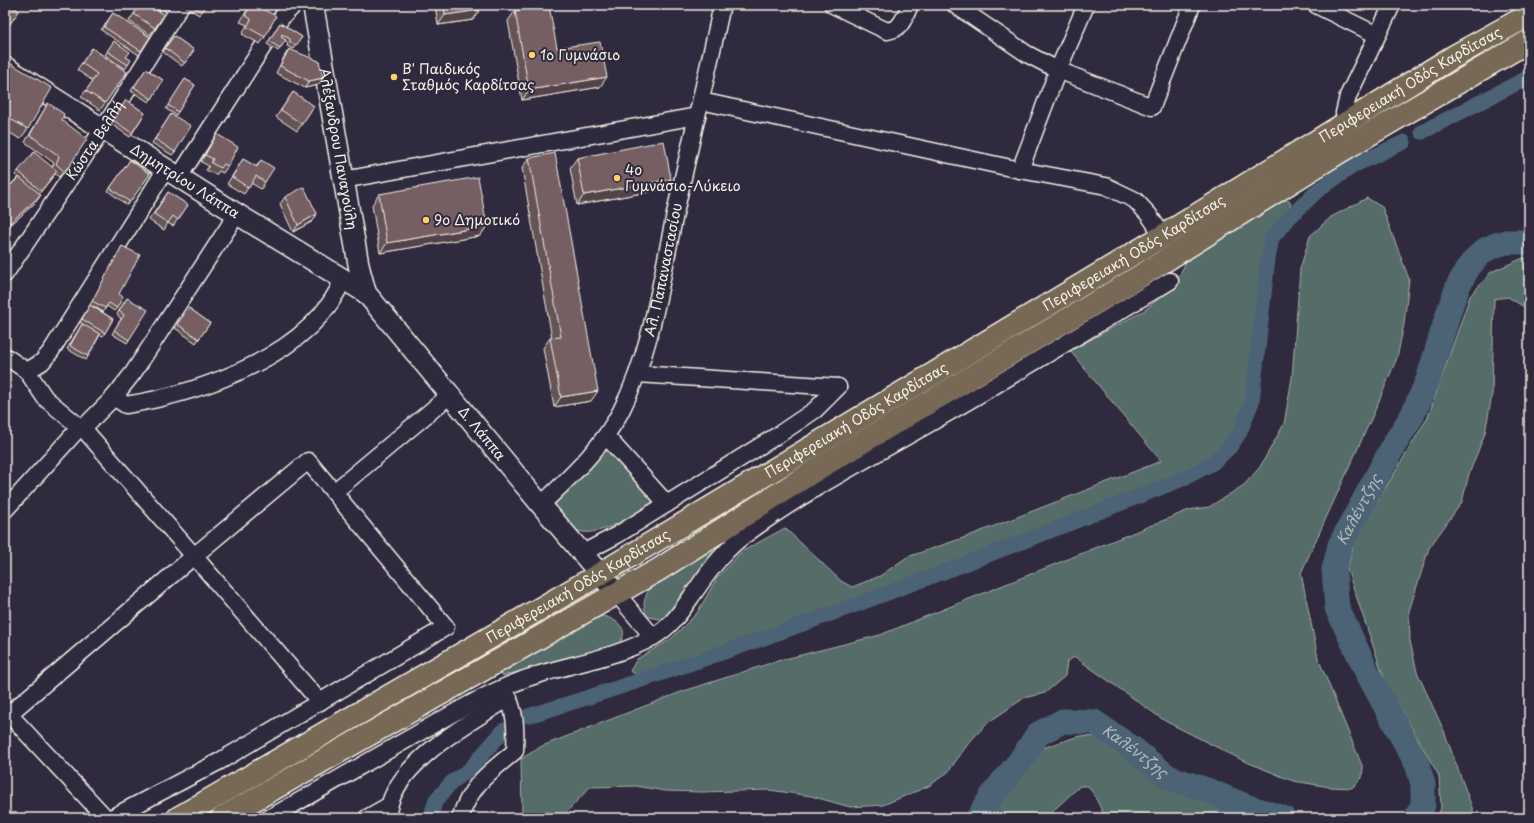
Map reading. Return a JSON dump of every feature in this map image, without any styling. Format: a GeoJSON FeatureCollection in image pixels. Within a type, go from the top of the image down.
{"type":"FeatureCollection","features":[{"type":"Feature","properties":{"kind":"main road","name":"Περιφερειακή Οδός Καρδίτσας"},"geometry":{"type":"LineString","coordinates":[[178,818],[600,574],[1162,236],[1454,57],[1529,15]]}},
{"type":"Feature","properties":{"kind":"main road","name":"Περιφερειακή Οδός Καρδίτσας"},"geometry":{"type":"LineString","coordinates":[[222,818],[617,594],[699,545],[825,464],[1137,278],[1340,151],[1529,41]]}},
{"type":"Feature","properties":{"kind":"street","name":"Κώστα Βελλή"},"geometry":{"type":"LineString","coordinates":[[5,274],[103,129],[181,5]]}},
{"type":"Feature","properties":{"kind":"street"},"geometry":{"type":"LineString","coordinates":[[27,371],[37,366],[47,356],[282,17],[294,5]]}},
{"type":"Feature","properties":{"kind":"street","name":"Αλέξανδρου Παναγούλη"},"geometry":{"type":"LineString","coordinates":[[313,5],[359,267],[366,293]]}},
{"type":"Feature","properties":{"kind":"street","name":"Αλ. Παπαναστασίου"},"geometry":{"type":"LineString","coordinates":[[541,505],[584,463],[606,436],[620,412],[636,374],[652,323],[722,5]]}},
{"type":"Feature","properties":{"kind":"street"},"geometry":{"type":"LineString","coordinates":[[832,5],[887,31],[895,30],[900,26],[910,5]]}},
{"type":"Feature","properties":{"kind":"street"},"geometry":{"type":"LineString","coordinates":[[955,5],[1027,54],[1058,70],[1152,107],[1192,5]]}},
{"type":"Feature","properties":{"kind":"street"},"geometry":{"type":"LineString","coordinates":[[1020,170],[1058,70],[1086,5]]}},
{"type":"Feature","properties":{"kind":"street"},"geometry":{"type":"LineString","coordinates":[[1316,5],[1377,35]]}},
{"type":"Feature","properties":{"kind":"street"},"geometry":{"type":"LineString","coordinates":[[1346,122],[1344,113],[1348,96],[1392,5]]}},
{"type":"Feature","properties":{"kind":"street","name":"Δημητρίου Λάππα"},"geometry":{"type":"LineString","coordinates":[[5,67],[237,214],[366,293]]}},
{"type":"Feature","properties":{"kind":"street"},"geometry":{"type":"LineString","coordinates":[[344,180],[699,108],[1099,184],[1127,194],[1142,206],[1162,236]]}},
{"type":"Feature","properties":{"kind":"street"},"geometry":{"type":"LineString","coordinates":[[5,510],[81,426],[86,425],[114,397],[142,360],[237,214]]}},
{"type":"Feature","properties":{"kind":"street"},"geometry":{"type":"LineString","coordinates":[[114,397],[126,405],[154,400],[196,390],[235,374],[269,355],[307,329],[329,306],[337,295],[343,279]]}},
{"type":"Feature","properties":{"kind":"street"},"geometry":{"type":"LineString","coordinates":[[269,818],[441,720],[506,693],[547,672],[598,659],[653,637],[671,624],[726,551],[747,533],[819,487],[1170,281]]}},
{"type":"Feature","properties":{"kind":"street","name":"Δ. Λάππα"},"geometry":{"type":"LineString","coordinates":[[366,293],[541,505],[617,594]]}},
{"type":"Feature","properties":{"kind":"street"},"geometry":{"type":"LineString","coordinates":[[5,356],[27,371],[45,398],[81,426],[320,702]]}},
{"type":"Feature","properties":{"kind":"street"},"geometry":{"type":"LineString","coordinates":[[582,553],[617,535],[782,433],[814,410],[838,387],[636,374]]}},
{"type":"Feature","properties":{"kind":"street"},"geometry":{"type":"LineString","coordinates":[[334,492],[450,395]]}},
{"type":"Feature","properties":{"kind":"street"},"geometry":{"type":"LineString","coordinates":[[606,436],[667,504]]}},
{"type":"Feature","properties":{"kind":"street"},"geometry":{"type":"LineString","coordinates":[[106,818],[7,712],[308,461],[446,627],[220,762],[111,818]]}},
{"type":"Feature","properties":{"kind":"street"},"geometry":{"type":"LineString","coordinates":[[617,594],[653,637]]}},
{"type":"Feature","properties":{"kind":"street"},"geometry":{"type":"LineString","coordinates":[[367,818],[388,812],[400,781],[417,762],[506,693]]}},
{"type":"Feature","properties":{"kind":"street"},"geometry":{"type":"LineString","coordinates":[[460,818],[473,789],[483,777],[515,751],[515,719],[506,693]]}},
{"type":"Feature","properties":{"kind":"green space"},"geometry":{"type":"Polygon","coordinates":[[[1284,198],[1290,202],[1291,209],[1268,239],[1249,402],[1228,443],[1206,463],[1171,481],[811,617],[638,676],[630,671],[637,659],[671,639],[697,613],[717,578],[741,552],[785,528],[841,581],[852,587],[880,576],[907,557],[966,537],[1161,461],[1070,351],[1145,310],[1174,286],[1191,252],[1284,198]]]}},
{"type":"Feature","properties":{"kind":"green space"},"geometry":{"type":"Polygon","coordinates":[[[1367,198],[1382,207],[1409,279],[1404,324],[1397,358],[1373,415],[1301,573],[1318,658],[1363,768],[1362,778],[1352,788],[1330,787],[1293,781],[1244,761],[1165,721],[1075,657],[1067,661],[1065,676],[1045,693],[1024,698],[986,724],[968,744],[948,772],[929,786],[883,805],[850,807],[811,796],[769,790],[702,792],[665,791],[636,786],[590,787],[561,818],[522,818],[521,759],[542,746],[681,692],[777,661],[880,635],[1189,510],[1209,507],[1244,485],[1260,467],[1284,424],[1292,378],[1300,269],[1310,236],[1331,217],[1367,198]]]}},
{"type":"Feature","properties":{"kind":"green space"},"geometry":{"type":"Polygon","coordinates":[[[1523,258],[1529,259],[1529,310],[1508,297],[1494,299],[1492,395],[1485,433],[1469,474],[1462,502],[1429,548],[1409,611],[1410,641],[1417,672],[1444,731],[1474,813],[1483,818],[1437,818],[1441,808],[1439,776],[1385,681],[1347,569],[1355,539],[1428,417],[1470,296],[1491,272],[1523,258]]]}},
{"type":"Feature","properties":{"kind":"green space"},"geometry":{"type":"Polygon","coordinates":[[[610,445],[654,501],[627,519],[604,529],[593,532],[583,532],[574,529],[561,517],[555,508],[555,504],[610,445]]]}},
{"type":"Feature","properties":{"kind":"green space"},"geometry":{"type":"Polygon","coordinates":[[[720,541],[721,544],[698,571],[679,601],[664,620],[649,617],[644,609],[644,604],[646,595],[654,583],[720,541]]]}},
{"type":"Feature","properties":{"kind":"green space"},"geometry":{"type":"Polygon","coordinates":[[[603,616],[618,623],[623,631],[621,640],[617,645],[503,676],[500,672],[592,619],[603,616]]]}},
{"type":"Feature","properties":{"kind":"green space"},"geometry":{"type":"Polygon","coordinates":[[[1079,736],[1101,737],[1152,777],[1261,818],[1106,818],[1088,786],[1080,786],[1045,818],[987,818],[1043,748],[1079,736]]]}},
{"type":"Feature","properties":{"kind":"building"},"geometry":{"type":"Polygon","coordinates":[[[5,5],[11,5],[19,11],[8,27],[5,25],[5,5]]]}},
{"type":"Feature","properties":{"kind":"building"},"geometry":{"type":"Polygon","coordinates":[[[140,5],[149,5],[164,15],[155,28],[134,14],[140,5]]]}},
{"type":"Feature","properties":{"kind":"building"},"geometry":{"type":"Polygon","coordinates":[[[154,5],[171,5],[167,12],[161,8],[159,12],[152,7],[154,5]]]}},
{"type":"Feature","properties":{"kind":"building"},"geometry":{"type":"Polygon","coordinates":[[[191,5],[207,5],[202,12],[191,5]]]}},
{"type":"Feature","properties":{"kind":"building"},"geometry":{"type":"Polygon","coordinates":[[[251,5],[255,5],[276,16],[265,37],[247,27],[251,19],[245,15],[251,5]]]}},
{"type":"Feature","properties":{"kind":"building"},"geometry":{"type":"Polygon","coordinates":[[[444,5],[480,5],[480,10],[445,15],[444,5]]]}},
{"type":"Feature","properties":{"kind":"building","name":"1ο Γυμνάσιο"},"geometry":{"type":"Polygon","coordinates":[[[549,6],[557,48],[600,42],[607,77],[529,90],[515,11],[549,6]]]}},
{"type":"Feature","properties":{"kind":"building"},"geometry":{"type":"Polygon","coordinates":[[[113,13],[150,37],[141,51],[104,27],[113,13]]]}},
{"type":"Feature","properties":{"kind":"building"},"geometry":{"type":"Polygon","coordinates":[[[280,23],[302,37],[296,46],[290,42],[290,39],[282,34],[281,37],[286,40],[280,48],[269,41],[280,23]]]}},
{"type":"Feature","properties":{"kind":"building"},"geometry":{"type":"Polygon","coordinates":[[[174,36],[194,50],[185,63],[165,48],[174,36]]]}},
{"type":"Feature","properties":{"kind":"building"},"geometry":{"type":"Polygon","coordinates":[[[114,41],[130,52],[126,57],[131,60],[128,65],[107,51],[114,41]]]}},
{"type":"Feature","properties":{"kind":"building"},"geometry":{"type":"Polygon","coordinates":[[[92,48],[127,72],[105,103],[86,91],[97,74],[82,63],[92,48]]]}},
{"type":"Feature","properties":{"kind":"building"},"geometry":{"type":"Polygon","coordinates":[[[289,49],[319,61],[323,78],[309,81],[280,66],[289,49]]]}},
{"type":"Feature","properties":{"kind":"building"},"geometry":{"type":"Polygon","coordinates":[[[8,62],[52,88],[28,129],[5,116],[5,68],[8,62]]]}},
{"type":"Feature","properties":{"kind":"building"},"geometry":{"type":"Polygon","coordinates":[[[146,69],[163,80],[152,99],[134,87],[146,69]]]}},
{"type":"Feature","properties":{"kind":"building"},"geometry":{"type":"Polygon","coordinates":[[[185,79],[195,85],[178,112],[168,105],[185,79]]]}},
{"type":"Feature","properties":{"kind":"building"},"geometry":{"type":"Polygon","coordinates":[[[293,92],[314,106],[302,124],[281,110],[293,92]]]}},
{"type":"Feature","properties":{"kind":"building"},"geometry":{"type":"Polygon","coordinates":[[[126,100],[145,113],[132,133],[113,120],[126,100]]]}},
{"type":"Feature","properties":{"kind":"building"},"geometry":{"type":"Polygon","coordinates":[[[48,103],[64,114],[62,120],[87,139],[70,165],[64,171],[56,164],[59,156],[30,135],[48,103]]]}},
{"type":"Feature","properties":{"kind":"building"},"geometry":{"type":"Polygon","coordinates":[[[171,114],[191,126],[175,152],[155,139],[171,114]]]}},
{"type":"Feature","properties":{"kind":"building"},"geometry":{"type":"Polygon","coordinates":[[[217,134],[238,147],[228,166],[224,164],[221,168],[211,163],[213,159],[205,155],[217,134]]]}},
{"type":"Feature","properties":{"kind":"building","name":"4ο Γυμνάσιο-Λύκειο"},"geometry":{"type":"Polygon","coordinates":[[[664,141],[671,179],[584,195],[577,158],[664,141]]]}},
{"type":"Feature","properties":{"kind":"building"},"geometry":{"type":"Polygon","coordinates":[[[34,152],[57,171],[41,191],[18,171],[34,152]]]}},
{"type":"Feature","properties":{"kind":"building"},"geometry":{"type":"Polygon","coordinates":[[[555,153],[598,391],[561,397],[550,338],[561,337],[529,158],[555,153]]]}},
{"type":"Feature","properties":{"kind":"building"},"geometry":{"type":"Polygon","coordinates":[[[243,159],[257,167],[261,160],[274,168],[265,182],[256,176],[249,188],[232,177],[243,159]]]}},
{"type":"Feature","properties":{"kind":"building"},"geometry":{"type":"Polygon","coordinates":[[[130,160],[150,174],[130,202],[110,188],[130,160]]]}},
{"type":"Feature","properties":{"kind":"building"},"geometry":{"type":"Polygon","coordinates":[[[19,177],[41,195],[10,223],[5,218],[5,191],[19,177]]]}},
{"type":"Feature","properties":{"kind":"building","name":"9ο Δημοτικό"},"geometry":{"type":"Polygon","coordinates":[[[478,177],[487,226],[387,243],[379,194],[478,177]]]}},
{"type":"Feature","properties":{"kind":"building"},"geometry":{"type":"Polygon","coordinates":[[[304,187],[317,214],[298,225],[285,197],[304,187]]]}},
{"type":"Feature","properties":{"kind":"building"},"geometry":{"type":"Polygon","coordinates":[[[168,192],[188,205],[178,220],[173,216],[168,223],[154,214],[168,192]]]}},
{"type":"Feature","properties":{"kind":"building"},"geometry":{"type":"Polygon","coordinates":[[[122,246],[140,255],[119,294],[123,297],[117,308],[109,303],[105,308],[92,301],[122,246]]]}},
{"type":"Feature","properties":{"kind":"building"},"geometry":{"type":"Polygon","coordinates":[[[127,298],[148,310],[129,340],[114,330],[124,315],[119,311],[127,298]]]}},
{"type":"Feature","properties":{"kind":"building"},"geometry":{"type":"Polygon","coordinates":[[[90,305],[113,319],[105,333],[82,319],[90,305]]]}},
{"type":"Feature","properties":{"kind":"building"},"geometry":{"type":"Polygon","coordinates":[[[189,308],[210,323],[199,339],[177,324],[189,308]]]}},
{"type":"Feature","properties":{"kind":"building"},"geometry":{"type":"Polygon","coordinates":[[[82,324],[100,334],[88,356],[70,346],[82,324]]]}},
{"type":"Feature","properties":{"kind":"waterway"},"geometry":{"type":"LineString","coordinates":[[1422,132],[1529,77]]}},
{"type":"Feature","properties":{"kind":"waterway"},"geometry":{"type":"LineString","coordinates":[[528,716],[694,662],[859,604],[1185,478],[1213,463],[1230,447],[1240,432],[1252,402],[1268,259],[1272,238],[1289,218],[1317,191],[1353,166],[1404,142]]}},
{"type":"Feature","properties":{"kind":"waterway","name":"Καλέντζης"},"geometry":{"type":"LineString","coordinates":[[1416,818],[1423,805],[1423,784],[1417,764],[1367,672],[1337,608],[1334,570],[1340,545],[1395,443],[1412,416],[1428,380],[1450,308],[1458,286],[1468,268],[1485,250],[1496,245],[1506,242],[1529,242]]}},
{"type":"Feature","properties":{"kind":"waterway","name":"Καλέντζης"},"geometry":{"type":"LineString","coordinates":[[978,818],[995,791],[1020,761],[1038,734],[1063,721],[1094,722],[1132,748],[1168,777],[1207,790],[1248,807],[1283,818]]}},
{"type":"Feature","properties":{"kind":"waterway"},"geometry":{"type":"LineString","coordinates":[[430,818],[436,800],[452,782],[470,769],[504,730]]}},
{"type":"Feature","properties":{"kind":"place","name":"1ο Γυμνάσιο"},"geometry":{"type":"Point","coordinates":[532,55]}},
{"type":"Feature","properties":{"kind":"place","name":"Β' Παιδικός Σταθμός Καρδίτσας"},"geometry":{"type":"Point","coordinates":[394,77]}},
{"type":"Feature","properties":{"kind":"place","name":"4ο Γυμνάσιο-Λύκειο"},"geometry":{"type":"Point","coordinates":[617,178]}},
{"type":"Feature","properties":{"kind":"place","name":"9ο Δημοτικό"},"geometry":{"type":"Point","coordinates":[426,220]}}]}
